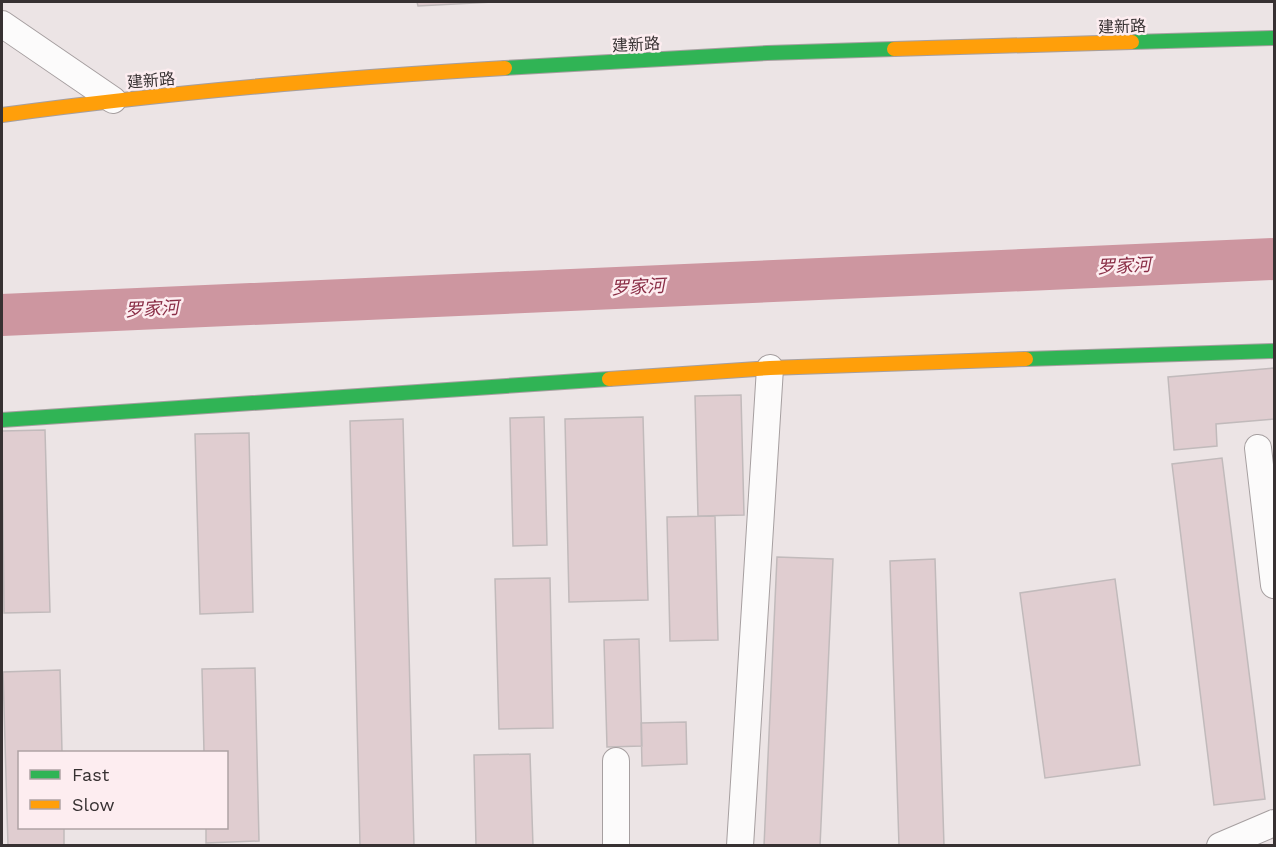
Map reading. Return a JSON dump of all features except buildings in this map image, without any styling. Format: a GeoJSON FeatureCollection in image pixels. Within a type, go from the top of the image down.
{"type":"FeatureCollection","features":[{"type":"Feature","properties":{"kind":"main road","name":"建新路"},"geometry":{"type":"LineString","coordinates":[[2,115],[113,100],[384,75],[767,53],[1275,38]]}},
{"type":"Feature","properties":{"kind":"main road"},"geometry":{"type":"LineString","coordinates":[[2,420],[770,368],[1275,351]]}},
{"type":"Feature","properties":{"kind":"street"},"geometry":{"type":"LineString","coordinates":[[2,24],[113,100]]}},
{"type":"Feature","properties":{"kind":"street"},"geometry":{"type":"LineString","coordinates":[[740,846],[770,368]]}},
{"type":"Feature","properties":{"kind":"street"},"geometry":{"type":"LineString","coordinates":[[1258,448],[1275,585]]}},
{"type":"Feature","properties":{"kind":"street"},"geometry":{"type":"LineString","coordinates":[[616,761],[616,846]]}},
{"type":"Feature","properties":{"kind":"street"},"geometry":{"type":"LineString","coordinates":[[1220,846],[1275,824]]}},
{"type":"Feature","properties":{"kind":"waterway","name":"罗家河"},"geometry":{"type":"LineString","coordinates":[[2,315],[1274,259]]}},
{"type":"Feature","properties":{"kind":"traffic: fast"},"geometry":{"type":"LineString","coordinates":[[1132,42],[1274,38]]}},
{"type":"Feature","properties":{"kind":"traffic: fast"},"geometry":{"type":"LineString","coordinates":[[505,68],[767,53],[894,49]]}},
{"type":"Feature","properties":{"kind":"traffic: fast"},"geometry":{"type":"LineString","coordinates":[[1026,359],[1274,351]]}},
{"type":"Feature","properties":{"kind":"traffic: fast"},"geometry":{"type":"LineString","coordinates":[[2,420],[609,379]]}},
{"type":"Feature","properties":{"kind":"traffic: slow"},"geometry":{"type":"LineString","coordinates":[[894,49],[1132,42]]}},
{"type":"Feature","properties":{"kind":"traffic: slow"},"geometry":{"type":"LineString","coordinates":[[2,115],[127,99],[253,87],[505,68]]}},
{"type":"Feature","properties":{"kind":"traffic: slow"},"geometry":{"type":"LineString","coordinates":[[609,379],[770,368],[1026,359]]}}]}
